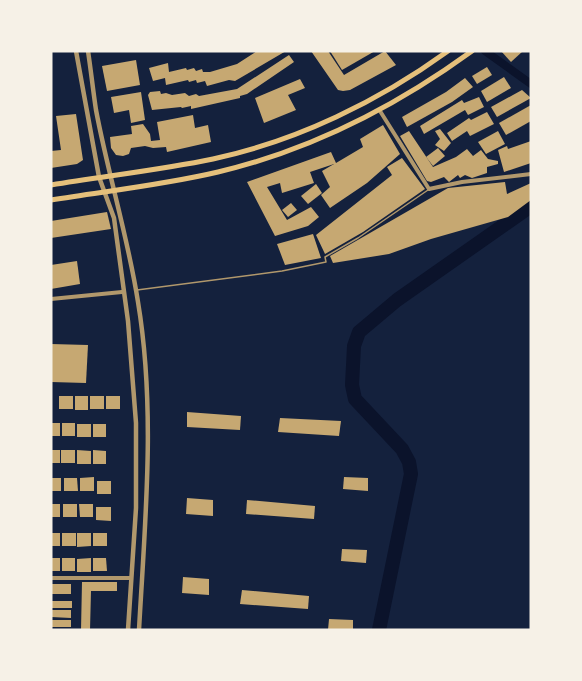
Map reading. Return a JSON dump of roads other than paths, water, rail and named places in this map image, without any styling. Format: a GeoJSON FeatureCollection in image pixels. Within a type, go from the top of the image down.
{"type":"FeatureCollection","features":[{"type":"Feature","properties":{"kind":"main road"},"geometry":{"type":"LineString","coordinates":[[51,185],[214,159],[277,140],[358,106],[403,81],[448,51]]}},
{"type":"Feature","properties":{"kind":"main road"},"geometry":{"type":"LineString","coordinates":[[51,200],[217,172],[262,160],[336,132],[380,111],[472,51]]}},
{"type":"Feature","properties":{"kind":"street"},"geometry":{"type":"LineString","coordinates":[[76,51],[99,177],[114,218],[122,292],[128,321],[136,423],[136,508],[128,630]]}},
{"type":"Feature","properties":{"kind":"street"},"geometry":{"type":"LineString","coordinates":[[88,51],[96,110],[136,290],[143,349],[148,430],[139,630]]}},
{"type":"Feature","properties":{"kind":"street"},"geometry":{"type":"LineString","coordinates":[[380,111],[429,189],[462,182],[531,174]]}},
{"type":"Feature","properties":{"kind":"street"},"geometry":{"type":"LineString","coordinates":[[51,299],[122,292]]}},
{"type":"Feature","properties":{"kind":"street"},"geometry":{"type":"LineString","coordinates":[[51,578],[131,578]]}},
{"type":"Feature","properties":{"kind":"lane"},"geometry":{"type":"LineString","coordinates":[[136,290],[282,271],[326,262],[325,257],[358,238],[429,189]]}},
{"type":"Feature","properties":{"kind":"waterway"},"geometry":{"type":"LineString","coordinates":[[485,51],[531,84]]}},
{"type":"Feature","properties":{"kind":"waterway"},"geometry":{"type":"LineString","coordinates":[[379,630],[411,474],[409,462],[402,449],[355,399],[352,385],[354,346],[359,332],[397,300],[531,206]]}}]}
